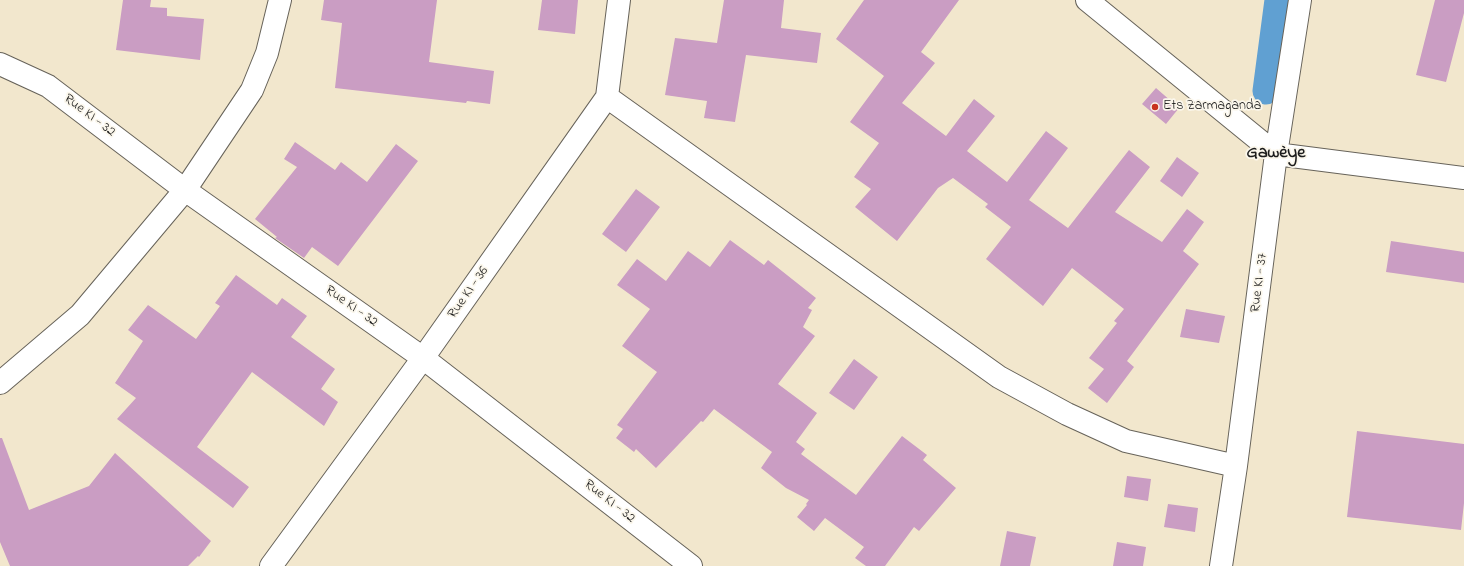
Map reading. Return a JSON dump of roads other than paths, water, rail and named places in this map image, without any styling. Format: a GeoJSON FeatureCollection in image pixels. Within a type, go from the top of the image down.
{"type":"FeatureCollection","features":[{"type":"Feature","properties":{"kind":"street"},"geometry":{"type":"LineString","coordinates":[[0,383],[80,315],[185,190],[252,90],[267,53],[280,0]]}},
{"type":"Feature","properties":{"kind":"street","name":"Rue KI - 36"},"geometry":{"type":"LineString","coordinates":[[271,566],[423,358],[607,97],[619,0]]}},
{"type":"Feature","properties":{"kind":"street"},"geometry":{"type":"LineString","coordinates":[[1087,0],[1276,154],[1464,178]]}},
{"type":"Feature","properties":{"kind":"street","name":"Rue KI - 37"},"geometry":{"type":"LineString","coordinates":[[1220,566],[1236,466],[1276,154],[1300,0]]}},
{"type":"Feature","properties":{"kind":"street","name":"Rue KI - 32"},"geometry":{"type":"LineString","coordinates":[[0,64],[48,86],[185,190],[423,358],[691,566]]}},
{"type":"Feature","properties":{"kind":"street"},"geometry":{"type":"LineString","coordinates":[[607,97],[999,377],[1067,414],[1126,441],[1236,466]]}},
{"type":"Feature","properties":{"kind":"waterway"},"geometry":{"type":"LineString","coordinates":[[1266,91],[1278,0]]}},
{"type":"Feature","properties":{"kind":"place","name":"Ets Zarmaganda"},"geometry":{"type":"Point","coordinates":[1155,107]}},
{"type":"Feature","properties":{"kind":"district","name":"Gawèye"},"geometry":{"type":"Point","coordinates":[1276,154]}}]}
